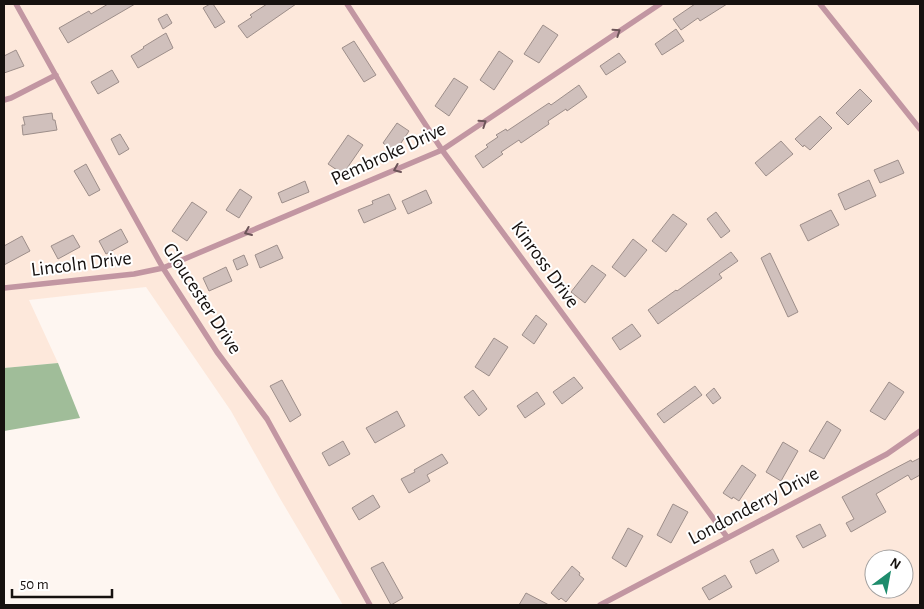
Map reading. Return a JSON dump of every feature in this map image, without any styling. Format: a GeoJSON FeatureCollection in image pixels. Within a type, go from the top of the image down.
{"type":"FeatureCollection","features":[{"type":"Feature","properties":{"kind":"lane","name":"Gloucester Drive"},"geometry":{"type":"LineString","coordinates":[[16,4],[162,268],[217,352],[267,419],[370,605]]}},
{"type":"Feature","properties":{"kind":"lane","name":"Kinross Drive"},"geometry":{"type":"LineString","coordinates":[[348,4],[442,150],[727,537]]}},
{"type":"Feature","properties":{"kind":"lane","name":"Pembroke Drive"},"geometry":{"type":"LineString","coordinates":[[162,268],[442,150],[660,4]]}},
{"type":"Feature","properties":{"kind":"lane"},"geometry":{"type":"LineString","coordinates":[[820,4],[920,129]]}},
{"type":"Feature","properties":{"kind":"lane"},"geometry":{"type":"LineString","coordinates":[[4,100],[56,75]]}},
{"type":"Feature","properties":{"kind":"lane","name":"Lincoln Drive"},"geometry":{"type":"LineString","coordinates":[[4,288],[134,274],[162,268]]}},
{"type":"Feature","properties":{"kind":"lane","name":"Londonderry Drive"},"geometry":{"type":"LineString","coordinates":[[600,605],[887,454],[920,431]]}},
{"type":"Feature","properties":{"kind":"shaded area"},"geometry":{"type":"Polygon","coordinates":[[[4,4],[920,4],[920,605],[343,605],[231,411],[146,287],[29,300],[58,363],[4,368],[4,4]]]}},
{"type":"Feature","properties":{"kind":"green space"},"geometry":{"type":"Polygon","coordinates":[[[58,363],[80,418],[4,431],[4,368],[58,363]]]}},
{"type":"Feature","properties":{"kind":"building"},"geometry":{"type":"Polygon","coordinates":[[[108,4],[135,4],[68,43],[59,28],[89,11],[91,14],[108,4]]]}},
{"type":"Feature","properties":{"kind":"building"},"geometry":{"type":"Polygon","coordinates":[[[213,4],[225,22],[215,28],[203,8],[213,4]]]}},
{"type":"Feature","properties":{"kind":"building"},"geometry":{"type":"Polygon","coordinates":[[[267,4],[296,4],[247,38],[238,26],[252,17],[250,15],[267,4]]]}},
{"type":"Feature","properties":{"kind":"building"},"geometry":{"type":"Polygon","coordinates":[[[695,4],[727,4],[700,21],[698,18],[681,30],[673,19],[695,4]]]}},
{"type":"Feature","properties":{"kind":"building"},"geometry":{"type":"Polygon","coordinates":[[[167,14],[172,23],[163,29],[158,19],[167,14]]]}},
{"type":"Feature","properties":{"kind":"building"},"geometry":{"type":"Polygon","coordinates":[[[543,25],[558,35],[539,63],[524,54],[543,25]]]}},
{"type":"Feature","properties":{"kind":"building"},"geometry":{"type":"Polygon","coordinates":[[[676,29],[684,41],[662,55],[655,44],[676,29]]]}},
{"type":"Feature","properties":{"kind":"building"},"geometry":{"type":"Polygon","coordinates":[[[166,33],[173,48],[138,68],[131,56],[166,33]]]}},
{"type":"Feature","properties":{"kind":"building"},"geometry":{"type":"Polygon","coordinates":[[[354,41],[376,75],[364,82],[342,48],[354,41]]]}},
{"type":"Feature","properties":{"kind":"building"},"geometry":{"type":"Polygon","coordinates":[[[16,50],[24,66],[4,73],[4,56],[16,50]]]}},
{"type":"Feature","properties":{"kind":"building"},"geometry":{"type":"Polygon","coordinates":[[[499,51],[513,61],[494,90],[480,80],[499,51]]]}},
{"type":"Feature","properties":{"kind":"building"},"geometry":{"type":"Polygon","coordinates":[[[619,53],[626,62],[606,75],[600,66],[619,53]]]}},
{"type":"Feature","properties":{"kind":"building"},"geometry":{"type":"Polygon","coordinates":[[[112,70],[119,82],[98,94],[91,82],[112,70]]]}},
{"type":"Feature","properties":{"kind":"building"},"geometry":{"type":"Polygon","coordinates":[[[454,78],[468,87],[449,116],[435,106],[454,78]]]}},
{"type":"Feature","properties":{"kind":"building"},"geometry":{"type":"Polygon","coordinates":[[[579,85],[587,97],[548,121],[549,124],[521,143],[519,140],[501,152],[503,154],[483,168],[475,156],[498,137],[496,135],[506,129],[507,131],[549,103],[551,105],[579,85]]]}},
{"type":"Feature","properties":{"kind":"building"},"geometry":{"type":"Polygon","coordinates":[[[860,89],[872,101],[848,125],[836,113],[860,89]]]}},
{"type":"Feature","properties":{"kind":"building"},"geometry":{"type":"Polygon","coordinates":[[[52,113],[57,130],[23,135],[22,125],[25,125],[23,117],[52,113]]]}},
{"type":"Feature","properties":{"kind":"building"},"geometry":{"type":"Polygon","coordinates":[[[820,116],[832,128],[810,150],[804,145],[803,147],[795,139],[820,116]]]}},
{"type":"Feature","properties":{"kind":"building"},"geometry":{"type":"Polygon","coordinates":[[[397,123],[409,131],[395,152],[383,143],[397,123]]]}},
{"type":"Feature","properties":{"kind":"building"},"geometry":{"type":"Polygon","coordinates":[[[120,134],[129,149],[119,155],[111,139],[120,134]]]}},
{"type":"Feature","properties":{"kind":"building"},"geometry":{"type":"Polygon","coordinates":[[[348,135],[363,145],[343,174],[328,164],[348,135]]]}},
{"type":"Feature","properties":{"kind":"building"},"geometry":{"type":"Polygon","coordinates":[[[781,141],[793,154],[766,176],[755,163],[781,141]]]}},
{"type":"Feature","properties":{"kind":"building"},"geometry":{"type":"Polygon","coordinates":[[[898,160],[904,173],[880,183],[874,170],[898,160]]]}},
{"type":"Feature","properties":{"kind":"building"},"geometry":{"type":"Polygon","coordinates":[[[86,164],[100,190],[89,196],[74,171],[86,164]]]}},
{"type":"Feature","properties":{"kind":"building"},"geometry":{"type":"Polygon","coordinates":[[[869,180],[876,196],[845,210],[838,194],[869,180]]]}},
{"type":"Feature","properties":{"kind":"building"},"geometry":{"type":"Polygon","coordinates":[[[305,181],[309,192],[282,203],[278,193],[305,181]]]}},
{"type":"Feature","properties":{"kind":"building"},"geometry":{"type":"Polygon","coordinates":[[[240,189],[252,197],[239,218],[226,210],[240,189]]]}},
{"type":"Feature","properties":{"kind":"building"},"geometry":{"type":"Polygon","coordinates":[[[426,190],[432,203],[408,214],[402,201],[426,190]]]}},
{"type":"Feature","properties":{"kind":"building"},"geometry":{"type":"Polygon","coordinates":[[[389,194],[396,209],[364,223],[358,210],[373,204],[372,201],[389,194]]]}},
{"type":"Feature","properties":{"kind":"building"},"geometry":{"type":"Polygon","coordinates":[[[192,202],[207,212],[187,241],[172,231],[192,202]]]}},
{"type":"Feature","properties":{"kind":"building"},"geometry":{"type":"Polygon","coordinates":[[[831,210],[839,225],[808,241],[800,225],[831,210]]]}},
{"type":"Feature","properties":{"kind":"building"},"geometry":{"type":"Polygon","coordinates":[[[716,212],[730,231],[721,238],[707,219],[716,212]]]}},
{"type":"Feature","properties":{"kind":"building"},"geometry":{"type":"Polygon","coordinates":[[[673,214],[687,224],[666,252],[652,241],[673,214]]]}},
{"type":"Feature","properties":{"kind":"building"},"geometry":{"type":"Polygon","coordinates":[[[121,229],[128,242],[106,254],[99,241],[121,229]]]}},
{"type":"Feature","properties":{"kind":"building"},"geometry":{"type":"Polygon","coordinates":[[[73,235],[80,247],[58,259],[51,246],[73,235]]]}},
{"type":"Feature","properties":{"kind":"building"},"geometry":{"type":"Polygon","coordinates":[[[22,236],[30,251],[4,265],[4,246],[22,236]]]}},
{"type":"Feature","properties":{"kind":"building"},"geometry":{"type":"Polygon","coordinates":[[[633,239],[647,250],[625,277],[612,267],[633,239]]]}},
{"type":"Feature","properties":{"kind":"building"},"geometry":{"type":"Polygon","coordinates":[[[277,245],[283,258],[260,268],[255,255],[277,245]]]}},
{"type":"Feature","properties":{"kind":"building"},"geometry":{"type":"Polygon","coordinates":[[[731,252],[738,261],[719,274],[722,278],[658,324],[648,310],[731,252]]]}},
{"type":"Feature","properties":{"kind":"building"},"geometry":{"type":"Polygon","coordinates":[[[770,253],[798,312],[788,317],[761,258],[770,253]]]}},
{"type":"Feature","properties":{"kind":"building"},"geometry":{"type":"Polygon","coordinates":[[[244,255],[248,265],[237,270],[233,260],[244,255]]]}},
{"type":"Feature","properties":{"kind":"building"},"geometry":{"type":"Polygon","coordinates":[[[592,265],[606,275],[585,303],[571,292],[592,265]]]}},
{"type":"Feature","properties":{"kind":"building"},"geometry":{"type":"Polygon","coordinates":[[[226,267],[232,281],[209,291],[203,278],[226,267]]]}},
{"type":"Feature","properties":{"kind":"building"},"geometry":{"type":"Polygon","coordinates":[[[536,315],[547,324],[534,344],[522,335],[536,315]]]}},
{"type":"Feature","properties":{"kind":"building"},"geometry":{"type":"Polygon","coordinates":[[[632,324],[641,336],[620,350],[612,338],[632,324]]]}},
{"type":"Feature","properties":{"kind":"building"},"geometry":{"type":"Polygon","coordinates":[[[494,338],[508,347],[489,376],[475,367],[494,338]]]}},
{"type":"Feature","properties":{"kind":"building"},"geometry":{"type":"Polygon","coordinates":[[[574,377],[583,388],[562,404],[553,392],[574,377]]]}},
{"type":"Feature","properties":{"kind":"building"},"geometry":{"type":"Polygon","coordinates":[[[282,380],[301,415],[290,422],[270,386],[282,380]]]}},
{"type":"Feature","properties":{"kind":"building"},"geometry":{"type":"Polygon","coordinates":[[[889,382],[904,392],[885,420],[870,411],[889,382]]]}},
{"type":"Feature","properties":{"kind":"building"},"geometry":{"type":"Polygon","coordinates":[[[695,386],[702,395],[664,423],[657,414],[695,386]]]}},
{"type":"Feature","properties":{"kind":"building"},"geometry":{"type":"Polygon","coordinates":[[[714,388],[721,398],[713,404],[706,395],[714,388]]]}},
{"type":"Feature","properties":{"kind":"building"},"geometry":{"type":"Polygon","coordinates":[[[473,390],[487,409],[479,416],[464,397],[473,390]]]}},
{"type":"Feature","properties":{"kind":"building"},"geometry":{"type":"Polygon","coordinates":[[[537,392],[545,404],[525,418],[517,406],[537,392]]]}},
{"type":"Feature","properties":{"kind":"building"},"geometry":{"type":"Polygon","coordinates":[[[397,411],[405,426],[375,443],[366,428],[397,411]]]}},
{"type":"Feature","properties":{"kind":"building"},"geometry":{"type":"Polygon","coordinates":[[[827,421],[841,430],[824,459],[809,451],[827,421]]]}},
{"type":"Feature","properties":{"kind":"building"},"geometry":{"type":"Polygon","coordinates":[[[343,441],[350,454],[329,466],[322,453],[343,441]]]}},
{"type":"Feature","properties":{"kind":"building"},"geometry":{"type":"Polygon","coordinates":[[[783,442],[798,451],[781,481],[766,472],[783,442]]]}},
{"type":"Feature","properties":{"kind":"building"},"geometry":{"type":"Polygon","coordinates":[[[442,454],[448,463],[427,475],[430,481],[409,493],[401,479],[442,454]]]}},
{"type":"Feature","properties":{"kind":"building"},"geometry":{"type":"Polygon","coordinates":[[[920,458],[920,475],[911,480],[908,475],[876,494],[886,512],[851,532],[846,523],[854,519],[842,497],[911,460],[912,462],[920,458]]]}},
{"type":"Feature","properties":{"kind":"building"},"geometry":{"type":"Polygon","coordinates":[[[742,465],[756,475],[739,501],[723,493],[742,465]]]}},
{"type":"Feature","properties":{"kind":"building"},"geometry":{"type":"Polygon","coordinates":[[[373,495],[380,507],[359,520],[352,508],[373,495]]]}},
{"type":"Feature","properties":{"kind":"building"},"geometry":{"type":"Polygon","coordinates":[[[673,504],[688,512],[671,543],[657,535],[673,504]]]}},
{"type":"Feature","properties":{"kind":"building"},"geometry":{"type":"Polygon","coordinates":[[[820,524],[826,536],[803,548],[796,536],[820,524]]]}},
{"type":"Feature","properties":{"kind":"building"},"geometry":{"type":"Polygon","coordinates":[[[628,528],[643,536],[626,567],[612,558],[628,528]]]}},
{"type":"Feature","properties":{"kind":"building"},"geometry":{"type":"Polygon","coordinates":[[[773,549],[779,561],[756,574],[750,561],[773,549]]]}},
{"type":"Feature","properties":{"kind":"building"},"geometry":{"type":"Polygon","coordinates":[[[383,562],[403,598],[391,605],[371,568],[383,562]]]}},
{"type":"Feature","properties":{"kind":"building"},"geometry":{"type":"Polygon","coordinates":[[[572,566],[584,579],[566,602],[561,598],[559,600],[551,593],[572,566]]]}},
{"type":"Feature","properties":{"kind":"building"},"geometry":{"type":"Polygon","coordinates":[[[725,575],[732,587],[709,600],[702,588],[725,575]]]}},
{"type":"Feature","properties":{"kind":"building"},"geometry":{"type":"Polygon","coordinates":[[[526,593],[549,605],[519,605],[526,593]]]}}]}
